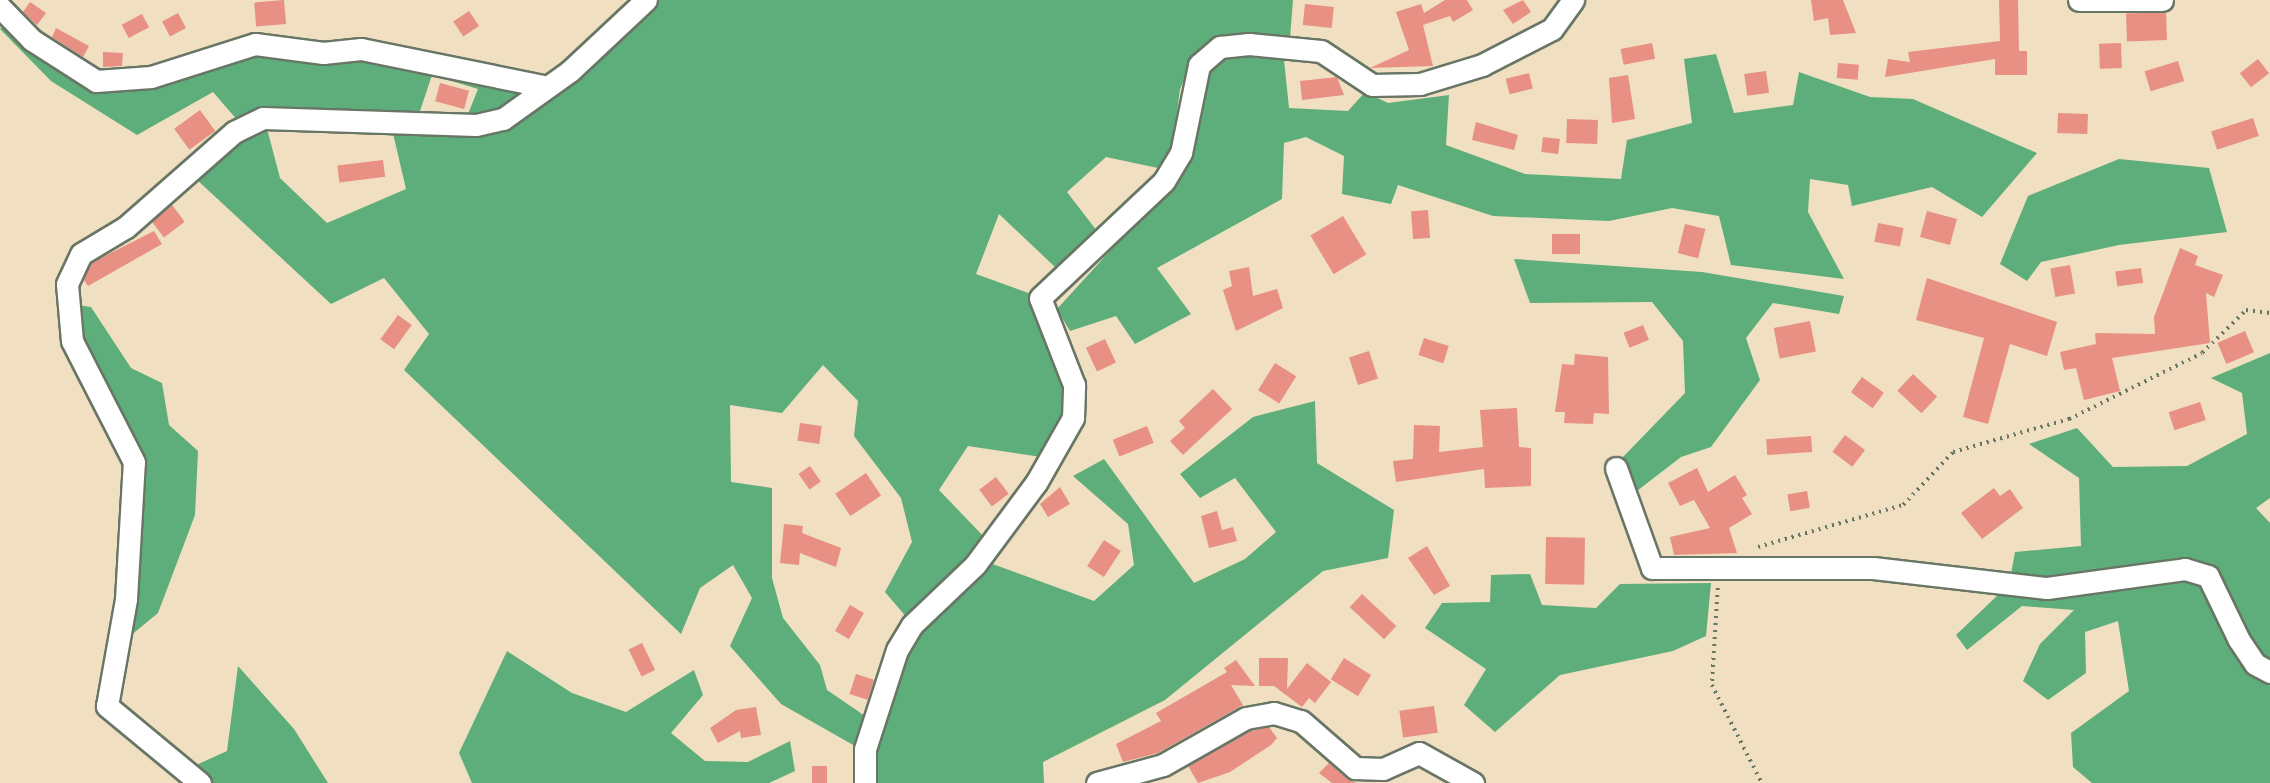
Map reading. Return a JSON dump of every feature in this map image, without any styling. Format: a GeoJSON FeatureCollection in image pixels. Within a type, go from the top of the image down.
{"type":"FeatureCollection","features":[{"type":"Feature","properties":{"kind":"street"},"geometry":{"type":"LineString","coordinates":[[200,783],[107,706],[126,598],[134,461],[72,341],[67,284],[80,254],[126,227],[234,132],[263,118],[476,125],[503,119],[543,86],[570,71],[646,0]]}},
{"type":"Feature","properties":{"kind":"street"},"geometry":{"type":"LineString","coordinates":[[865,783],[865,749],[897,650],[912,625],[975,565],[1036,483],[1073,418],[1074,385],[1040,298],[1164,181],[1181,153],[1199,65],[1220,47],[1249,44],[1321,51],[1372,85],[1420,84],[1531,41],[1552,29],[1573,0]]}},
{"type":"Feature","properties":{"kind":"street"},"geometry":{"type":"LineString","coordinates":[[2079,0],[2162,0]]}},
{"type":"Feature","properties":{"kind":"street"},"geometry":{"type":"LineString","coordinates":[[0,8],[32,40],[96,82],[151,77],[256,44],[323,53],[361,49],[543,86]]}},
{"type":"Feature","properties":{"kind":"street"},"geometry":{"type":"LineString","coordinates":[[1616,468],[1652,568],[1874,568],[2046,588],[2185,569],[2207,576],[2239,640],[2255,664],[2270,672]]}},
{"type":"Feature","properties":{"kind":"street"},"geometry":{"type":"LineString","coordinates":[[1097,783],[1164,765],[1246,718],[1274,713],[1301,721],[1355,768],[1383,768],[1419,754],[1474,783]]}},
{"type":"Feature","properties":{"kind":"path"},"geometry":{"type":"LineString","coordinates":[[1752,550],[1903,505],[1954,452],[2069,419],[2203,353],[2246,310],[2270,313]]}},
{"type":"Feature","properties":{"kind":"path"},"geometry":{"type":"LineString","coordinates":[[1721,566],[1712,685],[1762,783]]}},
{"type":"Feature","properties":{"kind":"green space"},"geometry":{"type":"Polygon","coordinates":[[[656,0],[1293,0],[1290,38],[1248,33],[1220,40],[1192,61],[1180,89],[1172,151],[1158,168],[1106,157],[1067,192],[1097,231],[1055,267],[999,214],[976,274],[1031,294],[1064,382],[1067,413],[1041,457],[968,446],[939,490],[985,538],[908,619],[885,592],[912,542],[901,498],[854,436],[858,401],[823,365],[782,413],[730,405],[731,482],[772,488],[772,578],[783,618],[820,665],[827,690],[865,716],[855,746],[781,704],[730,646],[752,598],[733,565],[700,588],[681,634],[404,370],[429,334],[384,278],[331,304],[196,179],[238,138],[266,125],[280,178],[327,223],[406,189],[392,129],[474,135],[503,131],[656,0]]]}},
{"type":"Feature","properties":{"kind":"green space"},"geometry":{"type":"Polygon","coordinates":[[[7,21],[101,87],[136,89],[255,48],[359,54],[527,88],[495,113],[468,114],[478,89],[432,75],[419,114],[272,106],[238,121],[213,92],[137,135],[51,81],[0,29],[7,21]]]}},
{"type":"Feature","properties":{"kind":"green space"},"geometry":{"type":"Polygon","coordinates":[[[1716,54],[1734,113],[1793,105],[1799,72],[1870,97],[1913,99],[2037,153],[1982,217],[1932,187],[1852,206],[1848,185],[1810,179],[1808,212],[1844,279],[1731,265],[1719,216],[1672,208],[1609,221],[1493,216],[1398,185],[1391,204],[1342,194],[1344,156],[1306,137],[1284,143],[1282,199],[1157,268],[1191,314],[1135,344],[1116,316],[1070,331],[1057,309],[1182,172],[1209,72],[1228,55],[1284,60],[1289,108],[1348,111],[1365,92],[1388,103],[1449,95],[1446,145],[1525,174],[1621,179],[1627,140],[1692,123],[1684,59],[1716,54]]]}},
{"type":"Feature","properties":{"kind":"green space"},"geometry":{"type":"Polygon","coordinates":[[[2119,159],[2209,168],[2227,232],[2119,245],[2041,262],[2027,281],[2000,264],[2028,196],[2119,159]]]}},
{"type":"Feature","properties":{"kind":"green space"},"geometry":{"type":"Polygon","coordinates":[[[1514,259],[1702,272],[1844,296],[1839,314],[1773,303],[1746,338],[1760,380],[1711,447],[1681,457],[1633,494],[1623,457],[1685,393],[1683,341],[1652,302],[1530,303],[1514,259]]]}},
{"type":"Feature","properties":{"kind":"green space"},"geometry":{"type":"Polygon","coordinates":[[[72,304],[91,307],[131,368],[162,383],[169,425],[198,451],[195,515],[158,613],[124,641],[138,455],[79,339],[72,304]]]}},
{"type":"Feature","properties":{"kind":"green space"},"geometry":{"type":"Polygon","coordinates":[[[2270,353],[2270,498],[2256,508],[2270,523],[2270,665],[2261,660],[2210,570],[2077,581],[2011,574],[2015,552],[2081,546],[2079,478],[2029,444],[2077,428],[2113,467],[2187,466],[2247,434],[2242,393],[2211,378],[2270,353]]]}},
{"type":"Feature","properties":{"kind":"green space"},"geometry":{"type":"Polygon","coordinates":[[[1315,401],[1317,463],[1394,510],[1388,558],[1323,571],[1165,700],[1043,762],[1044,783],[868,783],[891,678],[918,625],[987,562],[1094,601],[1134,565],[1128,524],[1073,476],[1104,459],[1194,583],[1245,559],[1276,532],[1235,478],[1200,498],[1180,474],[1253,417],[1315,401]]]}},
{"type":"Feature","properties":{"kind":"green space"},"geometry":{"type":"Polygon","coordinates":[[[1530,574],[1542,605],[1596,608],[1620,584],[1711,583],[1706,636],[1673,651],[1560,675],[1495,732],[1464,705],[1486,669],[1425,628],[1442,603],[1490,602],[1491,575],[1530,574]]]}},
{"type":"Feature","properties":{"kind":"green space"},"geometry":{"type":"Polygon","coordinates":[[[2177,574],[2203,583],[2270,680],[2270,783],[2092,783],[2073,767],[2071,733],[2129,691],[2118,621],[2085,632],[2086,673],[2048,700],[2023,681],[2040,644],[2074,610],[2022,606],[1967,650],[1956,635],[1999,594],[2044,596],[2177,574]]]}},
{"type":"Feature","properties":{"kind":"green space"},"geometry":{"type":"Polygon","coordinates":[[[507,651],[572,693],[626,712],[694,670],[703,695],[671,733],[705,761],[748,762],[790,741],[795,771],[769,783],[472,783],[459,753],[507,651]]]}},
{"type":"Feature","properties":{"kind":"green space"},"geometry":{"type":"Polygon","coordinates":[[[238,666],[294,729],[328,783],[208,783],[194,766],[227,751],[238,666]]]}},
{"type":"Feature","properties":{"kind":"building"},"geometry":{"type":"Polygon","coordinates":[[[284,0],[286,24],[256,27],[254,3],[284,0]]]}},
{"type":"Feature","properties":{"kind":"building"},"geometry":{"type":"Polygon","coordinates":[[[1445,0],[1467,0],[1473,10],[1453,22],[1450,16],[1423,25],[1433,66],[1370,68],[1409,50],[1396,12],[1421,4],[1424,13],[1445,0]]]}},
{"type":"Feature","properties":{"kind":"building"},"geometry":{"type":"Polygon","coordinates":[[[1523,0],[1531,12],[1513,24],[1503,10],[1523,0]]]}},
{"type":"Feature","properties":{"kind":"building"},"geometry":{"type":"Polygon","coordinates":[[[1811,0],[1843,0],[1856,33],[1830,35],[1828,18],[1814,21],[1811,0]]]}},
{"type":"Feature","properties":{"kind":"building"},"geometry":{"type":"Polygon","coordinates":[[[1999,0],[2018,0],[2019,51],[2027,51],[2027,75],[1995,75],[1995,59],[1885,77],[1888,59],[1910,62],[1908,52],[2000,41],[1999,0]]]}},
{"type":"Feature","properties":{"kind":"building"},"geometry":{"type":"Polygon","coordinates":[[[30,2],[46,13],[37,25],[23,12],[30,2]]]}},
{"type":"Feature","properties":{"kind":"building"},"geometry":{"type":"Polygon","coordinates":[[[1305,4],[1334,7],[1332,28],[1303,25],[1305,4]]]}},
{"type":"Feature","properties":{"kind":"building"},"geometry":{"type":"Polygon","coordinates":[[[469,11],[479,26],[463,37],[453,22],[469,11]]]}},
{"type":"Feature","properties":{"kind":"building"},"geometry":{"type":"Polygon","coordinates":[[[2166,12],[2167,40],[2127,41],[2126,13],[2166,12]]]}},
{"type":"Feature","properties":{"kind":"building"},"geometry":{"type":"Polygon","coordinates":[[[178,13],[186,28],[170,36],[162,21],[178,13]]]}},
{"type":"Feature","properties":{"kind":"building"},"geometry":{"type":"Polygon","coordinates":[[[142,14],[149,27],[129,38],[122,25],[142,14]]]}},
{"type":"Feature","properties":{"kind":"building"},"geometry":{"type":"Polygon","coordinates":[[[56,28],[89,46],[83,57],[52,37],[56,28]]]}},
{"type":"Feature","properties":{"kind":"building"},"geometry":{"type":"Polygon","coordinates":[[[1652,43],[1655,59],[1624,65],[1621,49],[1652,43]]]}},
{"type":"Feature","properties":{"kind":"building"},"geometry":{"type":"Polygon","coordinates":[[[2121,43],[2122,68],[2100,69],[2099,44],[2121,43]]]}},
{"type":"Feature","properties":{"kind":"building"},"geometry":{"type":"Polygon","coordinates":[[[103,52],[123,53],[122,66],[103,67],[103,52]]]}},
{"type":"Feature","properties":{"kind":"building"},"geometry":{"type":"Polygon","coordinates":[[[2258,59],[2269,73],[2251,87],[2240,73],[2258,59]]]}},
{"type":"Feature","properties":{"kind":"building"},"geometry":{"type":"Polygon","coordinates":[[[2178,61],[2184,81],[2151,91],[2145,71],[2178,61]]]}},
{"type":"Feature","properties":{"kind":"building"},"geometry":{"type":"Polygon","coordinates":[[[1838,63],[1859,65],[1858,80],[1837,78],[1838,63]]]}},
{"type":"Feature","properties":{"kind":"building"},"geometry":{"type":"Polygon","coordinates":[[[1766,71],[1769,93],[1747,96],[1744,74],[1766,71]]]}},
{"type":"Feature","properties":{"kind":"building"},"geometry":{"type":"Polygon","coordinates":[[[1529,73],[1533,89],[1510,94],[1506,79],[1529,73]]]}},
{"type":"Feature","properties":{"kind":"building"},"geometry":{"type":"Polygon","coordinates":[[[1628,75],[1635,119],[1612,123],[1609,78],[1628,75]]]}},
{"type":"Feature","properties":{"kind":"building"},"geometry":{"type":"Polygon","coordinates":[[[1337,77],[1344,95],[1302,100],[1300,81],[1337,77]]]}},
{"type":"Feature","properties":{"kind":"building"},"geometry":{"type":"Polygon","coordinates":[[[440,83],[469,91],[464,109],[435,101],[440,83]]]}},
{"type":"Feature","properties":{"kind":"building"},"geometry":{"type":"Polygon","coordinates":[[[200,110],[215,131],[189,150],[174,129],[200,110]]]}},
{"type":"Feature","properties":{"kind":"building"},"geometry":{"type":"Polygon","coordinates":[[[2058,113],[2088,114],[2087,134],[2057,133],[2058,113]]]}},
{"type":"Feature","properties":{"kind":"building"},"geometry":{"type":"Polygon","coordinates":[[[2253,118],[2259,136],[2217,150],[2211,132],[2253,118]]]}},
{"type":"Feature","properties":{"kind":"building"},"geometry":{"type":"Polygon","coordinates":[[[1567,119],[1598,120],[1597,144],[1566,143],[1567,119]]]}},
{"type":"Feature","properties":{"kind":"building"},"geometry":{"type":"Polygon","coordinates":[[[1476,122],[1518,135],[1514,150],[1472,140],[1476,122]]]}},
{"type":"Feature","properties":{"kind":"building"},"geometry":{"type":"Polygon","coordinates":[[[1543,137],[1560,139],[1558,154],[1541,152],[1543,137]]]}},
{"type":"Feature","properties":{"kind":"building"},"geometry":{"type":"Polygon","coordinates":[[[383,160],[385,177],[339,182],[337,166],[383,160]]]}},
{"type":"Feature","properties":{"kind":"building"},"geometry":{"type":"Polygon","coordinates":[[[172,205],[185,222],[164,237],[151,221],[172,205]]]}},
{"type":"Feature","properties":{"kind":"building"},"geometry":{"type":"Polygon","coordinates":[[[1428,210],[1430,238],[1413,239],[1411,211],[1428,210]]]}},
{"type":"Feature","properties":{"kind":"building"},"geometry":{"type":"Polygon","coordinates":[[[1927,211],[1957,219],[1950,245],[1920,237],[1927,211]]]}},
{"type":"Feature","properties":{"kind":"building"},"geometry":{"type":"Polygon","coordinates":[[[1343,216],[1366,255],[1334,274],[1310,236],[1343,216]]]}},
{"type":"Feature","properties":{"kind":"building"},"geometry":{"type":"Polygon","coordinates":[[[1878,223],[1904,228],[1900,247],[1874,242],[1878,223]]]}},
{"type":"Feature","properties":{"kind":"building"},"geometry":{"type":"Polygon","coordinates":[[[1685,224],[1705,229],[1698,258],[1678,253],[1685,224]]]}},
{"type":"Feature","properties":{"kind":"building"},"geometry":{"type":"Polygon","coordinates":[[[154,231],[162,244],[88,286],[84,280],[91,263],[154,231]]]}},
{"type":"Feature","properties":{"kind":"building"},"geometry":{"type":"Polygon","coordinates":[[[1552,234],[1580,234],[1580,254],[1552,254],[1552,234]]]}},
{"type":"Feature","properties":{"kind":"building"},"geometry":{"type":"Polygon","coordinates":[[[2180,248],[2198,256],[2195,265],[2223,275],[2214,297],[2206,293],[2210,343],[2112,358],[2120,391],[2084,400],[2076,368],[2064,370],[2060,352],[2096,344],[2095,333],[2155,334],[2154,317],[2180,248]]]}},
{"type":"Feature","properties":{"kind":"building"},"geometry":{"type":"Polygon","coordinates":[[[2070,265],[2075,294],[2055,297],[2050,268],[2070,265]]]}},
{"type":"Feature","properties":{"kind":"building"},"geometry":{"type":"Polygon","coordinates":[[[1249,267],[1253,296],[1277,289],[1283,308],[1236,331],[1223,290],[1232,286],[1229,271],[1249,267]]]}},
{"type":"Feature","properties":{"kind":"building"},"geometry":{"type":"Polygon","coordinates":[[[2141,268],[2143,283],[2117,286],[2115,272],[2141,268]]]}},
{"type":"Feature","properties":{"kind":"building"},"geometry":{"type":"Polygon","coordinates":[[[1927,278],[2057,322],[2047,356],[2010,344],[1988,424],[1963,417],[1984,338],[1916,320],[1927,278]]]}},
{"type":"Feature","properties":{"kind":"building"},"geometry":{"type":"Polygon","coordinates":[[[398,315],[412,325],[394,349],[380,339],[398,315]]]}},
{"type":"Feature","properties":{"kind":"building"},"geometry":{"type":"Polygon","coordinates":[[[1810,321],[1816,351],[1780,358],[1774,328],[1810,321]]]}},
{"type":"Feature","properties":{"kind":"building"},"geometry":{"type":"Polygon","coordinates":[[[1643,325],[1649,340],[1630,348],[1624,333],[1643,325]]]}},
{"type":"Feature","properties":{"kind":"building"},"geometry":{"type":"Polygon","coordinates":[[[2245,331],[2254,352],[2226,364],[2217,343],[2245,331]]]}},
{"type":"Feature","properties":{"kind":"building"},"geometry":{"type":"Polygon","coordinates":[[[1424,338],[1449,346],[1443,363],[1418,355],[1424,338]]]}},
{"type":"Feature","properties":{"kind":"building"},"geometry":{"type":"Polygon","coordinates":[[[1105,339],[1116,363],[1097,371],[1086,348],[1105,339]]]}},
{"type":"Feature","properties":{"kind":"building"},"geometry":{"type":"Polygon","coordinates":[[[1369,351],[1378,379],[1358,385],[1349,357],[1369,351]]]}},
{"type":"Feature","properties":{"kind":"building"},"geometry":{"type":"Polygon","coordinates":[[[1575,354],[1608,357],[1609,414],[1594,413],[1593,424],[1564,423],[1565,412],[1555,412],[1562,364],[1574,365],[1575,354]]]}},
{"type":"Feature","properties":{"kind":"building"},"geometry":{"type":"Polygon","coordinates":[[[1275,363],[1296,376],[1279,403],[1258,390],[1275,363]]]}},
{"type":"Feature","properties":{"kind":"building"},"geometry":{"type":"Polygon","coordinates":[[[1913,374],[1937,397],[1921,413],[1897,391],[1913,374]]]}},
{"type":"Feature","properties":{"kind":"building"},"geometry":{"type":"Polygon","coordinates":[[[1862,377],[1884,393],[1873,408],[1851,392],[1862,377]]]}},
{"type":"Feature","properties":{"kind":"building"},"geometry":{"type":"Polygon","coordinates":[[[1213,389],[1232,409],[1183,455],[1170,441],[1185,428],[1179,421],[1213,389]]]}},
{"type":"Feature","properties":{"kind":"building"},"geometry":{"type":"Polygon","coordinates":[[[2200,402],[2206,420],[2174,430],[2169,412],[2200,402]]]}},
{"type":"Feature","properties":{"kind":"building"},"geometry":{"type":"Polygon","coordinates":[[[1517,408],[1519,447],[1531,448],[1531,486],[1485,488],[1484,469],[1396,482],[1393,461],[1413,459],[1414,425],[1440,426],[1439,452],[1483,447],[1480,410],[1517,408]]]}},
{"type":"Feature","properties":{"kind":"building"},"geometry":{"type":"Polygon","coordinates":[[[800,423],[822,426],[819,444],[797,441],[800,423]]]}},
{"type":"Feature","properties":{"kind":"building"},"geometry":{"type":"Polygon","coordinates":[[[1147,426],[1154,443],[1119,457],[1113,440],[1147,426]]]}},
{"type":"Feature","properties":{"kind":"building"},"geometry":{"type":"Polygon","coordinates":[[[1845,435],[1865,450],[1852,467],[1832,452],[1845,435]]]}},
{"type":"Feature","properties":{"kind":"building"},"geometry":{"type":"Polygon","coordinates":[[[1811,436],[1812,452],[1767,455],[1766,439],[1811,436]]]}},
{"type":"Feature","properties":{"kind":"building"},"geometry":{"type":"Polygon","coordinates":[[[810,466],[821,482],[809,490],[799,474],[810,466]]]}},
{"type":"Feature","properties":{"kind":"building"},"geometry":{"type":"Polygon","coordinates":[[[1697,468],[1708,492],[1735,475],[1747,495],[1742,498],[1752,514],[1729,528],[1737,553],[1674,555],[1670,537],[1710,528],[1694,500],[1680,506],[1668,483],[1697,468]]]}},
{"type":"Feature","properties":{"kind":"building"},"geometry":{"type":"Polygon","coordinates":[[[866,473],[881,495],[850,516],[835,494],[866,473]]]}},
{"type":"Feature","properties":{"kind":"building"},"geometry":{"type":"Polygon","coordinates":[[[996,477],[1009,494],[992,506],[979,490],[996,477]]]}},
{"type":"Feature","properties":{"kind":"building"},"geometry":{"type":"Polygon","coordinates":[[[1060,487],[1070,504],[1048,517],[1040,504],[1060,487]]]}},
{"type":"Feature","properties":{"kind":"building"},"geometry":{"type":"Polygon","coordinates":[[[1994,488],[2000,496],[2010,489],[2023,508],[1982,539],[1961,513],[1994,488]]]}},
{"type":"Feature","properties":{"kind":"building"},"geometry":{"type":"Polygon","coordinates":[[[1807,491],[1810,508],[1790,511],[1787,494],[1807,491]]]}},
{"type":"Feature","properties":{"kind":"building"},"geometry":{"type":"Polygon","coordinates":[[[1217,511],[1222,530],[1233,527],[1237,541],[1209,548],[1201,516],[1217,511]]]}},
{"type":"Feature","properties":{"kind":"building"},"geometry":{"type":"Polygon","coordinates":[[[784,524],[803,526],[802,533],[841,548],[836,567],[800,553],[799,565],[780,563],[784,524]]]}},
{"type":"Feature","properties":{"kind":"building"},"geometry":{"type":"Polygon","coordinates":[[[1546,537],[1585,538],[1584,585],[1545,584],[1546,537]]]}},
{"type":"Feature","properties":{"kind":"building"},"geometry":{"type":"Polygon","coordinates":[[[1104,540],[1121,551],[1104,577],[1087,566],[1104,540]]]}},
{"type":"Feature","properties":{"kind":"building"},"geometry":{"type":"Polygon","coordinates":[[[1427,546],[1450,586],[1434,595],[1408,558],[1427,546]]]}},
{"type":"Feature","properties":{"kind":"building"},"geometry":{"type":"Polygon","coordinates":[[[1362,594],[1396,626],[1384,639],[1350,607],[1362,594]]]}},
{"type":"Feature","properties":{"kind":"building"},"geometry":{"type":"Polygon","coordinates":[[[850,605],[864,613],[849,639],[835,631],[850,605]]]}},
{"type":"Feature","properties":{"kind":"building"},"geometry":{"type":"Polygon","coordinates":[[[642,643],[655,670],[642,677],[629,650],[642,643]]]}},
{"type":"Feature","properties":{"kind":"building"},"geometry":{"type":"Polygon","coordinates":[[[1259,658],[1288,658],[1287,689],[1307,663],[1331,682],[1315,703],[1309,698],[1302,707],[1274,686],[1259,686],[1259,658]]]}},
{"type":"Feature","properties":{"kind":"building"},"geometry":{"type":"Polygon","coordinates":[[[1344,658],[1371,675],[1358,696],[1331,679],[1344,658]]]}},
{"type":"Feature","properties":{"kind":"building"},"geometry":{"type":"Polygon","coordinates":[[[1236,660],[1255,686],[1231,685],[1243,705],[1158,753],[1123,762],[1116,744],[1161,721],[1156,713],[1227,672],[1224,668],[1236,660]]]}},
{"type":"Feature","properties":{"kind":"building"},"geometry":{"type":"Polygon","coordinates":[[[856,674],[874,680],[868,700],[850,694],[856,674]]]}},
{"type":"Feature","properties":{"kind":"building"},"geometry":{"type":"Polygon","coordinates":[[[1434,706],[1438,733],[1403,738],[1399,711],[1434,706]]]}},
{"type":"Feature","properties":{"kind":"building"},"geometry":{"type":"Polygon","coordinates":[[[756,707],[761,735],[741,738],[740,731],[718,743],[710,728],[736,710],[756,707]]]}},
{"type":"Feature","properties":{"kind":"building"},"geometry":{"type":"Polygon","coordinates":[[[1269,727],[1277,738],[1271,745],[1230,772],[1198,783],[1188,766],[1251,731],[1269,727]]]}},
{"type":"Feature","properties":{"kind":"building"},"geometry":{"type":"Polygon","coordinates":[[[1329,763],[1356,783],[1332,783],[1319,773],[1329,763]]]}},
{"type":"Feature","properties":{"kind":"building"},"geometry":{"type":"Polygon","coordinates":[[[812,766],[827,766],[827,783],[812,783],[812,766]]]}}]}
